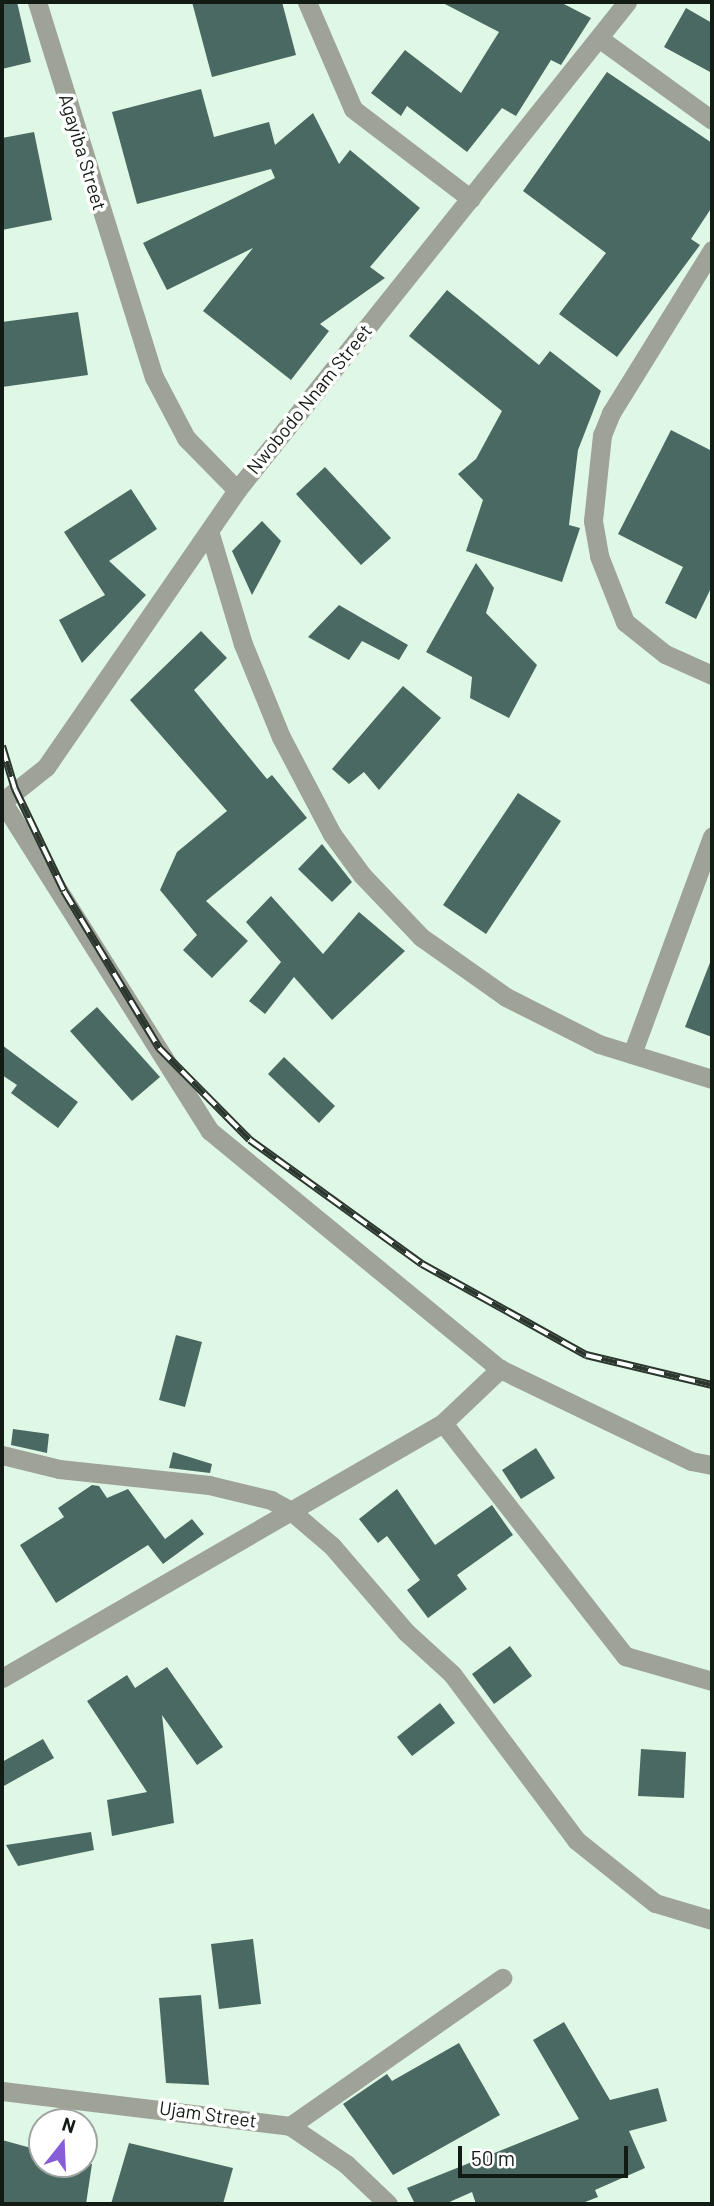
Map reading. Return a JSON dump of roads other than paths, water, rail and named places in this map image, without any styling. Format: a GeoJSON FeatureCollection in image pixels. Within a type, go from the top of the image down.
{"type":"FeatureCollection","features":[{"type":"Feature","properties":{"kind":"street","name":"Agayiba Street"},"geometry":{"type":"LineString","coordinates":[[37,2],[154,377],[186,438],[237,490]]}},
{"type":"Feature","properties":{"kind":"street"},"geometry":{"type":"LineString","coordinates":[[307,2],[353,109],[471,200]]}},
{"type":"Feature","properties":{"kind":"street","name":"Nwobodo Nnam Street"},"geometry":{"type":"LineString","coordinates":[[2,801],[46,767],[237,490],[627,2]]}},
{"type":"Feature","properties":{"kind":"street"},"geometry":{"type":"LineString","coordinates":[[600,39],[712,120]]}},
{"type":"Feature","properties":{"kind":"street"},"geometry":{"type":"LineString","coordinates":[[712,250],[602,435],[593,521],[599,556],[625,622],[666,654],[712,675]]}},
{"type":"Feature","properties":{"kind":"street"},"geometry":{"type":"LineString","coordinates":[[209,534],[243,644],[281,737],[332,834],[362,875],[421,937],[462,970],[563,1028],[632,1054],[712,1079]]}},
{"type":"Feature","properties":{"kind":"street"},"geometry":{"type":"LineString","coordinates":[[2,801],[211,1131],[500,1369],[691,1461],[712,1465]]}},
{"type":"Feature","properties":{"kind":"street"},"geometry":{"type":"LineString","coordinates":[[632,1054],[712,836]]}},
{"type":"Feature","properties":{"kind":"street"},"geometry":{"type":"LineString","coordinates":[[2,1678],[443,1423],[500,1369]]}},
{"type":"Feature","properties":{"kind":"street"},"geometry":{"type":"LineString","coordinates":[[443,1423],[625,1656],[712,1681]]}},
{"type":"Feature","properties":{"kind":"street"},"geometry":{"type":"LineString","coordinates":[[2,1455],[59,1469],[209,1485],[271,1500],[291,1511],[331,1546],[406,1632],[452,1674],[576,1840],[655,1903],[712,1920]]}},
{"type":"Feature","properties":{"kind":"street"},"geometry":{"type":"LineString","coordinates":[[290,2126],[502,1978]]}},
{"type":"Feature","properties":{"kind":"street","name":"Ujam Street"},"geometry":{"type":"LineString","coordinates":[[2,2091],[290,2126],[345,2164],[388,2204]]}},
{"type":"Feature","properties":{"kind":"railway"},"geometry":{"type":"LineString","coordinates":[[2,746],[15,789],[64,891],[159,1048],[250,1140],[422,1264],[586,1355],[712,1385]]}}]}
